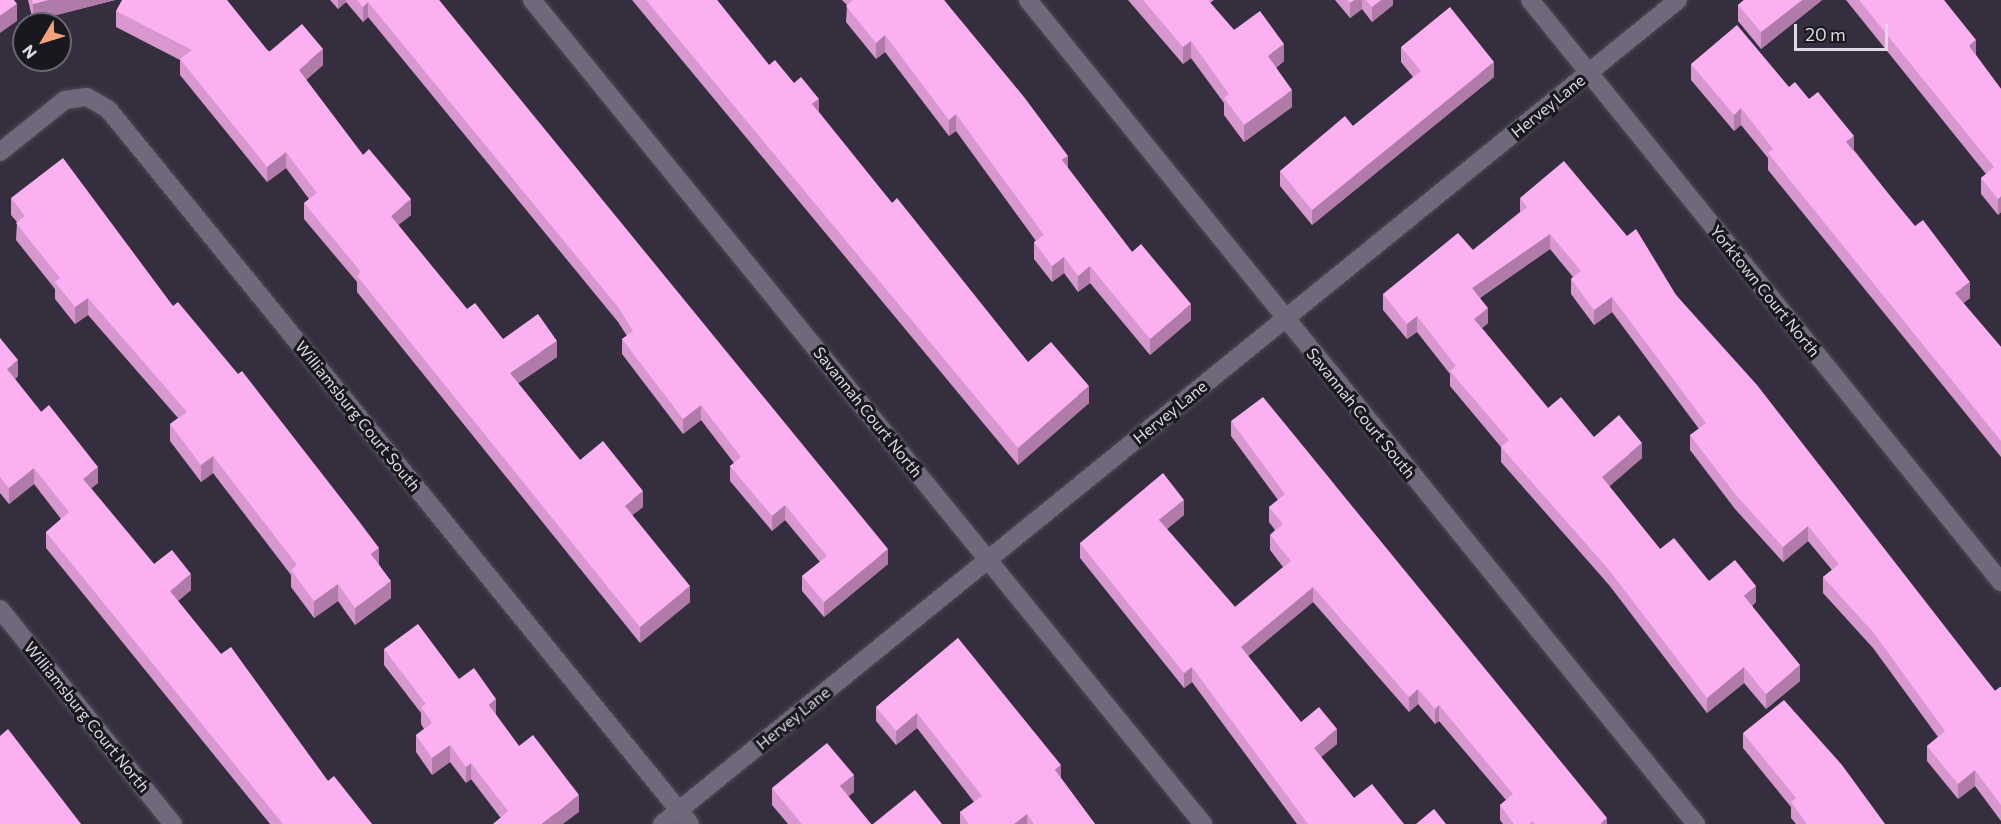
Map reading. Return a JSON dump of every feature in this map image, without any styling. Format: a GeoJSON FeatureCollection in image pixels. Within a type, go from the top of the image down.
{"type":"FeatureCollection","features":[{"type":"Feature","properties":{"kind":"street","name":"Savannah Court North"},"geometry":{"type":"LineString","coordinates":[[532,0],[1203,824]]}},
{"type":"Feature","properties":{"kind":"street","name":"Savannah Court South"},"geometry":{"type":"LineString","coordinates":[[1028,0],[1696,824]]}},
{"type":"Feature","properties":{"kind":"street","name":"Yorktown Court North"},"geometry":{"type":"LineString","coordinates":[[1530,0],[2001,582]]}},
{"type":"Feature","properties":{"kind":"street","name":"Hervey Lane"},"geometry":{"type":"LineString","coordinates":[[662,824],[685,817],[989,559],[1678,0]]}},
{"type":"Feature","properties":{"kind":"street","name":"Williamsburg Court South"},"geometry":{"type":"LineString","coordinates":[[0,152],[65,100],[87,97],[108,109],[685,817]]}},
{"type":"Feature","properties":{"kind":"street","name":"Williamsburg Court North"},"geometry":{"type":"LineString","coordinates":[[0,609],[173,824]]}},
{"type":"Feature","properties":{"kind":"building"},"geometry":{"type":"Polygon","coordinates":[[[0,0],[14,0],[17,4],[0,16],[0,0]]]}},
{"type":"Feature","properties":{"kind":"building"},"geometry":{"type":"Polygon","coordinates":[[[32,0],[48,0],[33,4],[32,0]]]}},
{"type":"Feature","properties":{"kind":"building"},"geometry":{"type":"Polygon","coordinates":[[[122,0],[227,0],[269,52],[302,24],[323,49],[299,70],[363,155],[369,149],[411,199],[391,216],[467,309],[475,303],[503,339],[538,314],[557,341],[510,373],[580,460],[603,441],[643,491],[625,506],[690,586],[640,627],[357,276],[361,272],[304,203],[317,193],[286,152],[267,167],[180,59],[192,50],[116,11],[122,0]]]}},
{"type":"Feature","properties":{"kind":"building"},"geometry":{"type":"Polygon","coordinates":[[[357,0],[439,0],[888,549],[824,602],[802,576],[827,556],[785,505],[772,516],[730,466],[741,457],[701,405],[683,419],[622,339],[633,331],[618,307],[368,2],[363,7],[357,0]]]}},
{"type":"Feature","properties":{"kind":"building"},"geometry":{"type":"Polygon","coordinates":[[[646,0],[717,0],[769,65],[775,60],[794,83],[801,77],[819,99],[812,104],[892,203],[897,198],[1028,362],[1051,342],[1089,386],[1018,448],[646,0]]]}},
{"type":"Feature","properties":{"kind":"building"},"geometry":{"type":"Polygon","coordinates":[[[853,0],[944,0],[1024,97],[1068,156],[1062,160],[1132,252],[1141,244],[1191,304],[1150,339],[1090,266],[1078,276],[1064,257],[1052,266],[1034,242],[1044,235],[956,114],[949,120],[885,35],[876,43],[846,6],[853,0]]]}},
{"type":"Feature","properties":{"kind":"building"},"geometry":{"type":"Polygon","coordinates":[[[1143,0],[1208,0],[1234,30],[1260,11],[1284,44],[1268,56],[1292,90],[1244,125],[1224,98],[1229,94],[1191,41],[1183,47],[1143,0]]]}},
{"type":"Feature","properties":{"kind":"building"},"geometry":{"type":"Polygon","coordinates":[[[1366,0],[1381,0],[1372,7],[1366,0]]]}},
{"type":"Feature","properties":{"kind":"building"},"geometry":{"type":"Polygon","coordinates":[[[1744,0],[1802,0],[1761,32],[1738,5],[1744,0]]]}},
{"type":"Feature","properties":{"kind":"building"},"geometry":{"type":"Polygon","coordinates":[[[1859,0],[1944,0],[1976,40],[1969,46],[2001,89],[2001,196],[1998,199],[1981,178],[1994,167],[1859,0]]]}},
{"type":"Feature","properties":{"kind":"building"},"geometry":{"type":"Polygon","coordinates":[[[1450,7],[1494,62],[1312,210],[1280,171],[1345,116],[1353,126],[1421,71],[1401,47],[1450,7]]]}},
{"type":"Feature","properties":{"kind":"building"},"geometry":{"type":"Polygon","coordinates":[[[1737,25],[1789,87],[1795,82],[1809,99],[1818,92],[1854,136],[1846,142],[1915,226],[1923,220],[1970,282],[1955,293],[2001,347],[2001,441],[1768,153],[1773,149],[1741,108],[1734,115],[1691,64],[1737,25]]]}},
{"type":"Feature","properties":{"kind":"building"},"geometry":{"type":"Polygon","coordinates":[[[63,158],[173,306],[178,302],[238,374],[242,371],[379,548],[371,554],[391,581],[355,608],[338,584],[314,601],[291,570],[297,565],[213,456],[201,465],[170,424],[187,412],[88,298],[75,307],[55,282],[60,278],[16,223],[25,216],[11,198],[63,158]]]}},
{"type":"Feature","properties":{"kind":"building"},"geometry":{"type":"Polygon","coordinates":[[[1564,161],[1627,236],[1636,229],[1676,295],[1757,385],[1995,691],[2001,687],[2001,805],[1975,770],[1958,784],[1927,746],[1945,731],[1873,632],[1823,577],[1839,564],[1808,526],[1783,547],[1735,494],[1690,435],[1706,423],[1612,297],[1594,310],[1571,279],[1581,271],[1550,234],[1472,288],[1488,308],[1474,319],[1548,408],[1561,397],[1594,437],[1619,415],[1642,443],[1602,477],[1660,549],[1674,538],[1709,581],[1735,560],[1756,586],[1744,596],[1800,665],[1766,694],[1744,667],[1707,698],[1609,570],[1501,447],[1509,440],[1450,371],[1456,366],[1417,316],[1407,324],[1383,294],[1458,233],[1473,250],[1527,207],[1520,198],[1564,161]]]}},
{"type":"Feature","properties":{"kind":"building"},"geometry":{"type":"Polygon","coordinates":[[[0,338],[18,360],[7,369],[41,412],[49,405],[98,467],[83,479],[154,564],[172,550],[191,574],[170,591],[221,654],[231,647],[328,781],[334,776],[372,824],[283,824],[46,532],[69,512],[34,468],[9,488],[0,477],[0,338]]]}},
{"type":"Feature","properties":{"kind":"building"},"geometry":{"type":"Polygon","coordinates":[[[1263,397],[1607,818],[1601,824],[1535,824],[1533,821],[1529,824],[1514,824],[1500,805],[1513,794],[1439,705],[1435,709],[1418,689],[1409,697],[1313,587],[1241,647],[1301,722],[1319,707],[1337,729],[1314,748],[1354,798],[1372,784],[1404,824],[1308,824],[1192,667],[1184,673],[1080,543],[1163,473],[1184,500],[1159,520],[1235,607],[1291,561],[1270,535],[1283,524],[1269,507],[1285,494],[1231,421],[1263,397]]]}},
{"type":"Feature","properties":{"kind":"building"},"geometry":{"type":"Polygon","coordinates":[[[418,624],[459,679],[474,668],[496,699],[489,705],[519,746],[533,735],[579,795],[542,824],[493,824],[508,811],[471,763],[466,767],[450,745],[432,758],[416,735],[432,723],[421,707],[426,704],[384,649],[418,624]]]}},
{"type":"Feature","properties":{"kind":"building"},"geometry":{"type":"Polygon","coordinates":[[[958,638],[1061,765],[1055,770],[1095,824],[1034,824],[1027,814],[1014,824],[969,824],[960,812],[982,796],[917,713],[896,731],[876,707],[958,638]]]}},
{"type":"Feature","properties":{"kind":"building"},"geometry":{"type":"Polygon","coordinates":[[[1784,700],[1842,765],[1885,824],[1807,824],[1791,802],[1796,798],[1743,733],[1784,700]]]}},
{"type":"Feature","properties":{"kind":"building"},"geometry":{"type":"Polygon","coordinates":[[[8,729],[81,824],[0,824],[0,736],[8,729]]]}},
{"type":"Feature","properties":{"kind":"building"},"geometry":{"type":"Polygon","coordinates":[[[827,743],[854,775],[840,786],[871,824],[802,824],[772,788],[827,743]]]}},
{"type":"Feature","properties":{"kind":"building"},"geometry":{"type":"Polygon","coordinates":[[[915,790],[942,824],[873,824],[915,790]]]}},
{"type":"Feature","properties":{"kind":"building"},"geometry":{"type":"Polygon","coordinates":[[[1434,809],[1446,824],[1416,824],[1434,809]]]}}]}
